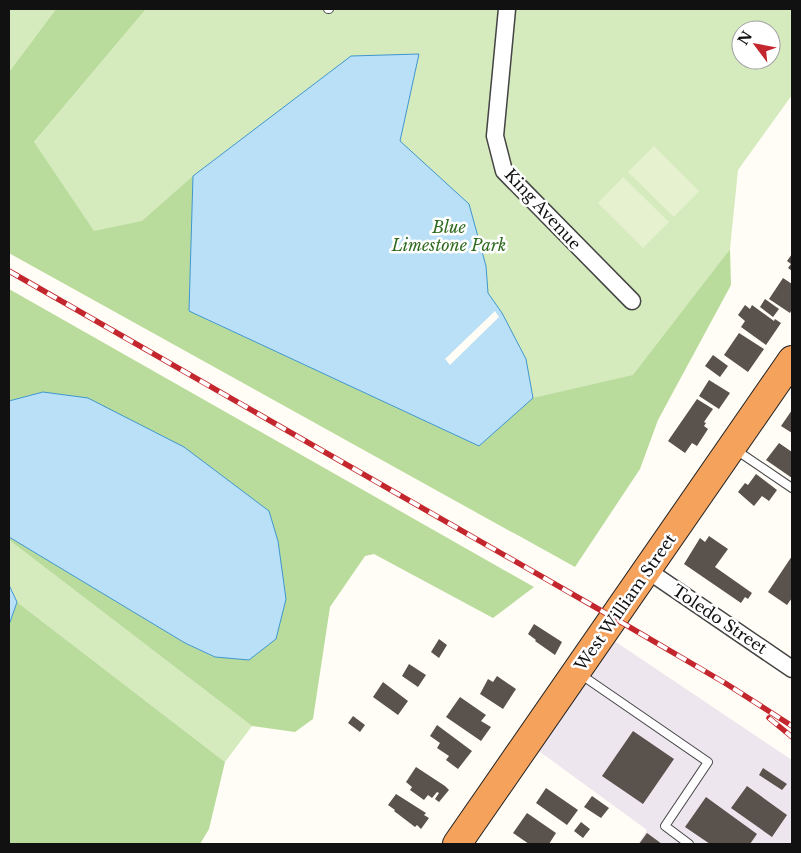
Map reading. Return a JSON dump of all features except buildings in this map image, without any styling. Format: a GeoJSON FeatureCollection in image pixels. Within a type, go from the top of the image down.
{"type":"FeatureCollection","features":[{"type":"Feature","properties":{"kind":"highway","name":"West William Street"},"geometry":{"type":"LineString","coordinates":[[457,844],[792,360]]}},
{"type":"Feature","properties":{"kind":"street","name":"King Avenue"},"geometry":{"type":"LineString","coordinates":[[507,9],[495,136],[504,171],[632,301]]}},
{"type":"Feature","properties":{"kind":"street","name":"Toledo Street"},"geometry":{"type":"LineString","coordinates":[[647,570],[792,669]]}},
{"type":"Feature","properties":{"kind":"lane"},"geometry":{"type":"LineString","coordinates":[[732,448],[792,488]]}},
{"type":"Feature","properties":{"kind":"lane"},"geometry":{"type":"LineString","coordinates":[[577,671],[708,762],[665,826],[689,844]]}},
{"type":"Feature","properties":{"kind":"shaded area"},"geometry":{"type":"Polygon","coordinates":[[[610,638],[792,760],[792,844],[638,844],[647,830],[536,749],[610,638]]]}},
{"type":"Feature","properties":{"kind":"green space"},"geometry":{"type":"Polygon","coordinates":[[[9,9],[56,9],[9,72],[9,9]]]}},
{"type":"Feature","properties":{"kind":"green space"},"geometry":{"type":"Polygon","coordinates":[[[56,9],[146,9],[34,142],[94,231],[142,221],[193,176],[189,311],[479,446],[533,398],[633,375],[730,249],[731,285],[658,420],[640,469],[575,567],[9,253],[9,72],[56,9]]]}},
{"type":"Feature","properties":{"kind":"green space","name":"Blue Limestone Park"},"geometry":{"type":"Polygon","coordinates":[[[146,9],[792,9],[792,95],[738,170],[730,249],[513,533],[9,253],[9,172],[146,9]]]}},
{"type":"Feature","properties":{"kind":"green space"},"geometry":{"type":"Polygon","coordinates":[[[654,146],[699,191],[674,217],[628,172],[654,146]]]}},
{"type":"Feature","properties":{"kind":"green space"},"geometry":{"type":"Polygon","coordinates":[[[623,177],[669,222],[643,248],[598,203],[623,177]]]}},
{"type":"Feature","properties":{"kind":"green space"},"geometry":{"type":"Polygon","coordinates":[[[9,289],[534,587],[493,618],[374,554],[365,556],[330,607],[313,719],[295,732],[252,726],[9,540],[9,537],[185,643],[214,657],[43,392],[9,401],[9,289]]]}},
{"type":"Feature","properties":{"kind":"green space"},"geometry":{"type":"Polygon","coordinates":[[[9,540],[252,726],[225,762],[17,602],[9,585],[9,540]]]}},
{"type":"Feature","properties":{"kind":"green space"},"geometry":{"type":"Polygon","coordinates":[[[17,602],[225,762],[209,829],[200,844],[9,844],[9,625],[17,602]]]}},
{"type":"Feature","properties":{"kind":"water"},"geometry":{"type":"Polygon","coordinates":[[[419,54],[400,141],[469,204],[486,266],[488,293],[502,313],[526,359],[533,398],[479,446],[189,311],[193,176],[351,56],[419,54]]]}},
{"type":"Feature","properties":{"kind":"water"},"geometry":{"type":"Polygon","coordinates":[[[43,392],[88,398],[184,447],[269,511],[278,541],[286,599],[276,639],[249,660],[215,657],[185,643],[9,537],[9,401],[43,392]]]}},
{"type":"Feature","properties":{"kind":"water"},"geometry":{"type":"Polygon","coordinates":[[[9,585],[17,602],[9,625],[9,585]]]}},
{"type":"Feature","properties":{"kind":"pier"},"geometry":{"type":"Polygon","coordinates":[[[495,311],[499,317],[450,365],[445,359],[495,311]]]}},
{"type":"Feature","properties":{"kind":"railway"},"geometry":{"type":"LineString","coordinates":[[9,271],[614,618],[725,683],[792,726]]}},
{"type":"Feature","properties":{"kind":"railway"},"geometry":{"type":"LineString","coordinates":[[769,718],[792,737]]}}]}
